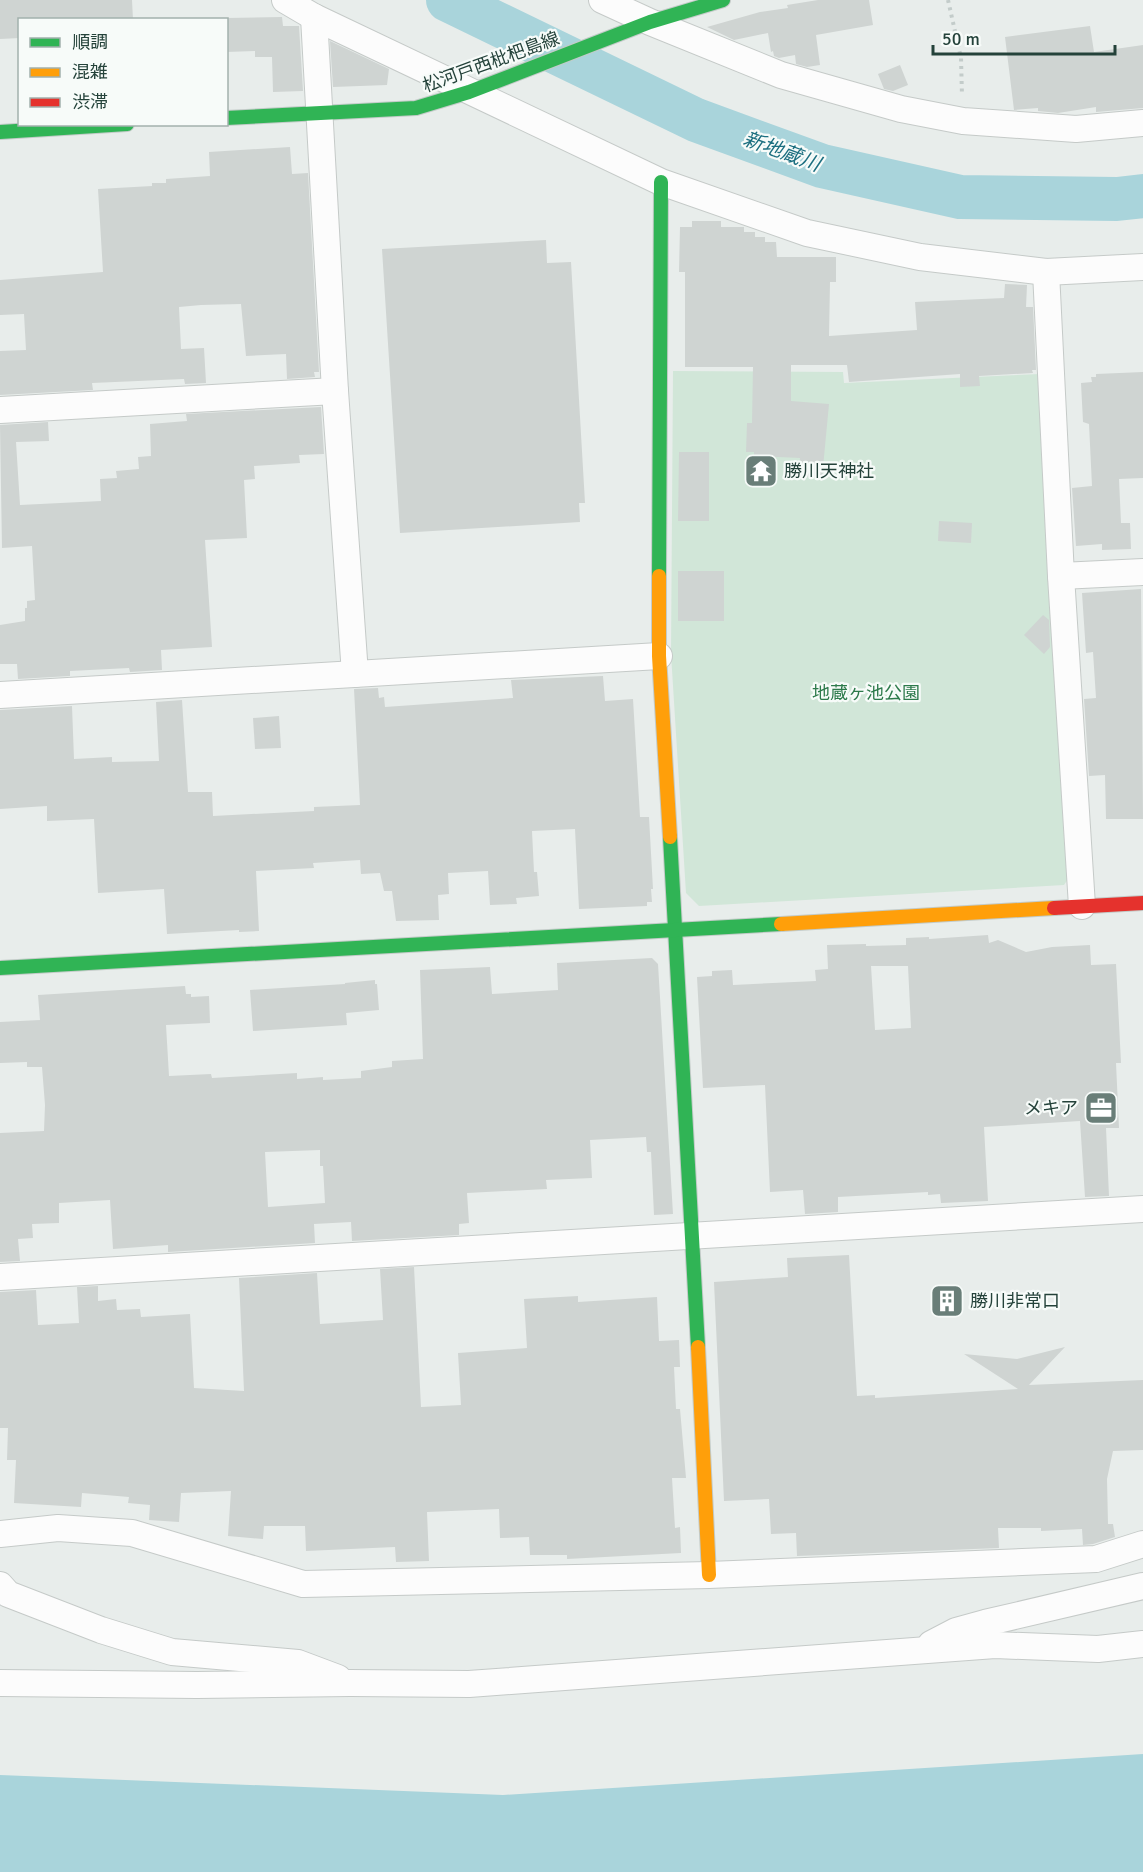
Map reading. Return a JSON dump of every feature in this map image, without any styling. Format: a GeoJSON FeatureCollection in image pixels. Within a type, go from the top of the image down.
{"type":"FeatureCollection","features":[{"type":"Feature","properties":{"kind":"street"},"geometry":{"type":"LineString","coordinates":[[285,0],[314,17],[477,89],[661,182],[807,233],[920,257],[1046,272],[1143,267]]}},
{"type":"Feature","properties":{"kind":"street"},"geometry":{"type":"LineString","coordinates":[[602,0],[634,17],[781,75],[901,109],[963,121],[1076,129],[1143,123]]}},
{"type":"Feature","properties":{"kind":"street","name":"松河戸西枇杷島線"},"geometry":{"type":"LineString","coordinates":[[228,118],[416,108],[477,89],[634,17],[723,0]]}},
{"type":"Feature","properties":{"kind":"street"},"geometry":{"type":"LineString","coordinates":[[314,17],[335,391],[355,674]]}},
{"type":"Feature","properties":{"kind":"street"},"geometry":{"type":"LineString","coordinates":[[0,132],[96,126]]}},
{"type":"Feature","properties":{"kind":"street"},"geometry":{"type":"LineString","coordinates":[[661,182],[659,657],[693,1236],[709,1575]]}},
{"type":"Feature","properties":{"kind":"street"},"geometry":{"type":"LineString","coordinates":[[1046,272],[1061,576],[1082,906]]}},
{"type":"Feature","properties":{"kind":"street"},"geometry":{"type":"LineString","coordinates":[[0,410],[335,391]]}},
{"type":"Feature","properties":{"kind":"street"},"geometry":{"type":"LineString","coordinates":[[1061,576],[1143,572]]}},
{"type":"Feature","properties":{"kind":"street"},"geometry":{"type":"LineString","coordinates":[[0,694],[659,657]]}},
{"type":"Feature","properties":{"kind":"street"},"geometry":{"type":"LineString","coordinates":[[0,968],[1143,903]]}},
{"type":"Feature","properties":{"kind":"street"},"geometry":{"type":"LineString","coordinates":[[0,1277],[1143,1209]]}},
{"type":"Feature","properties":{"kind":"street"},"geometry":{"type":"LineString","coordinates":[[0,1534],[58,1528],[132,1533],[303,1584],[709,1575],[1096,1559],[1143,1544]]}},
{"type":"Feature","properties":{"kind":"street"},"geometry":{"type":"LineString","coordinates":[[0,1585],[8,1594],[101,1630],[172,1652],[298,1663],[350,1683]]}},
{"type":"Feature","properties":{"kind":"street"},"geometry":{"type":"LineString","coordinates":[[917,1651],[956,1631],[1143,1586]]}},
{"type":"Feature","properties":{"kind":"street"},"geometry":{"type":"LineString","coordinates":[[0,1683],[469,1684],[995,1645],[1098,1649],[1143,1644]]}},
{"type":"Feature","properties":{"kind":"path"},"geometry":{"type":"LineString","coordinates":[[948,0],[962,58],[963,121]]}},
{"type":"Feature","properties":{"kind":"green space","name":"地蔵ヶ池公園"},"geometry":{"type":"Polygon","coordinates":[[[673,371],[843,372],[844,383],[1040,374],[1070,876],[1064,885],[699,906],[686,893],[671,654],[673,371]]]}},
{"type":"Feature","properties":{"kind":"water"},"geometry":{"type":"Polygon","coordinates":[[[1143,1754],[1143,1872],[0,1872],[0,1775],[503,1795],[1143,1754]]]}},
{"type":"Feature","properties":{"kind":"building"},"geometry":{"type":"Polygon","coordinates":[[[0,0],[132,0],[133,18],[18,18],[18,38],[0,39],[0,0]]]}},
{"type":"Feature","properties":{"kind":"building"},"geometry":{"type":"Polygon","coordinates":[[[818,0],[869,0],[873,25],[816,35],[820,65],[807,67],[796,64],[795,55],[779,58],[774,56],[773,51],[771,52],[768,33],[734,40],[707,27],[760,12],[788,8],[787,5],[818,0]]]}},
{"type":"Feature","properties":{"kind":"building"},"geometry":{"type":"Polygon","coordinates":[[[282,17],[283,26],[299,26],[303,91],[273,92],[272,57],[255,57],[255,51],[228,52],[228,18],[226,18],[282,17]]]}},
{"type":"Feature","properties":{"kind":"building"},"geometry":{"type":"Polygon","coordinates":[[[1090,26],[1094,52],[1143,45],[1143,108],[1096,112],[1096,107],[1058,113],[1038,111],[1038,108],[1014,110],[1005,37],[1090,26]]]}},
{"type":"Feature","properties":{"kind":"building"},"geometry":{"type":"Polygon","coordinates":[[[330,41],[389,69],[387,85],[333,87],[330,41]]]}},
{"type":"Feature","properties":{"kind":"building"},"geometry":{"type":"Polygon","coordinates":[[[900,65],[908,85],[893,91],[884,89],[878,74],[900,65]]]}},
{"type":"Feature","properties":{"kind":"building"},"geometry":{"type":"Polygon","coordinates":[[[290,147],[292,174],[308,173],[319,372],[314,372],[315,377],[287,379],[286,354],[246,356],[241,304],[201,305],[179,307],[181,349],[204,348],[206,383],[185,384],[184,379],[92,383],[93,390],[0,395],[0,351],[26,350],[24,314],[0,315],[0,280],[103,272],[98,189],[152,186],[152,183],[166,183],[166,179],[210,176],[209,152],[290,147]]]}},
{"type":"Feature","properties":{"kind":"building"},"geometry":{"type":"Polygon","coordinates":[[[692,221],[721,221],[721,227],[744,227],[744,232],[755,232],[755,237],[765,237],[765,242],[776,242],[777,257],[836,257],[836,282],[830,282],[829,336],[917,330],[915,302],[1004,298],[1005,284],[1027,285],[1026,307],[1033,307],[1036,370],[1032,370],[1033,373],[979,376],[980,386],[960,387],[960,374],[849,382],[847,365],[791,365],[791,401],[829,404],[822,478],[798,476],[800,458],[754,456],[754,452],[746,452],[747,423],[752,423],[753,367],[685,367],[685,272],[679,272],[680,227],[692,227],[692,221]]]}},
{"type":"Feature","properties":{"kind":"building"},"geometry":{"type":"Polygon","coordinates":[[[546,240],[547,263],[571,262],[585,503],[579,503],[580,522],[400,533],[382,249],[546,240]]]}},
{"type":"Feature","properties":{"kind":"building"},"geometry":{"type":"Polygon","coordinates":[[[1143,372],[1143,478],[1119,479],[1121,523],[1130,523],[1131,549],[1102,550],[1102,544],[1076,546],[1072,488],[1092,486],[1089,424],[1083,422],[1081,383],[1092,382],[1091,377],[1096,377],[1096,374],[1143,372]]]}},
{"type":"Feature","properties":{"kind":"building"},"geometry":{"type":"Polygon","coordinates":[[[321,407],[324,454],[299,455],[300,463],[254,466],[255,479],[244,480],[247,538],[205,540],[212,647],[161,650],[162,670],[130,672],[129,668],[70,671],[70,676],[18,679],[17,664],[0,664],[0,625],[25,621],[27,601],[35,600],[32,546],[2,548],[0,425],[48,422],[49,441],[16,442],[20,505],[101,501],[100,479],[117,478],[116,471],[139,469],[138,457],[151,456],[150,424],[187,421],[186,414],[321,407]]]}},
{"type":"Feature","properties":{"kind":"building"},"geometry":{"type":"Polygon","coordinates":[[[679,452],[709,452],[709,521],[678,521],[679,452]]]}},
{"type":"Feature","properties":{"kind":"building"},"geometry":{"type":"Polygon","coordinates":[[[939,521],[972,523],[971,543],[938,541],[939,521]]]}},
{"type":"Feature","properties":{"kind":"building"},"geometry":{"type":"Polygon","coordinates":[[[678,571],[724,571],[724,621],[678,621],[678,571]]]}},
{"type":"Feature","properties":{"kind":"building"},"geometry":{"type":"Polygon","coordinates":[[[1141,589],[1143,819],[1106,819],[1105,775],[1089,776],[1084,699],[1096,698],[1093,652],[1086,653],[1082,593],[1141,589]]]}},
{"type":"Feature","properties":{"kind":"building"},"geometry":{"type":"Polygon","coordinates":[[[1043,615],[1049,620],[1050,647],[1044,654],[1024,635],[1043,615]]]}},
{"type":"Feature","properties":{"kind":"building"},"geometry":{"type":"Polygon","coordinates":[[[603,676],[605,701],[633,699],[640,817],[649,817],[653,889],[651,889],[652,902],[647,902],[647,906],[579,909],[575,829],[532,831],[534,872],[537,872],[539,896],[516,898],[517,904],[490,905],[488,871],[448,873],[449,894],[438,895],[439,920],[396,921],[392,891],[384,891],[380,873],[361,874],[360,860],[313,863],[314,868],[256,871],[259,931],[167,934],[164,889],[98,893],[94,819],[47,821],[47,806],[0,809],[0,710],[72,706],[74,759],[112,757],[112,762],[159,761],[156,702],[182,700],[188,792],[212,792],[213,816],[314,811],[314,807],[360,805],[354,689],[378,688],[379,698],[384,697],[385,707],[513,698],[511,680],[603,676]]]}},
{"type":"Feature","properties":{"kind":"building"},"geometry":{"type":"Polygon","coordinates":[[[279,716],[281,748],[255,749],[253,718],[279,716]]]}},
{"type":"Feature","properties":{"kind":"building"},"geometry":{"type":"Polygon","coordinates":[[[988,935],[989,943],[998,940],[1026,952],[1052,947],[1090,945],[1091,965],[1116,964],[1121,1063],[1116,1063],[1119,1128],[1106,1128],[1109,1196],[1085,1197],[1080,1121],[984,1127],[988,1201],[941,1203],[940,1194],[928,1195],[928,1192],[838,1197],[838,1212],[805,1214],[803,1190],[770,1192],[765,1085],[703,1088],[697,977],[712,976],[712,971],[732,970],[733,985],[816,981],[815,970],[828,969],[827,945],[906,945],[906,938],[929,937],[929,939],[988,935]],[[871,966],[875,1030],[911,1028],[908,966],[871,966]]]}},
{"type":"Feature","properties":{"kind":"building"},"geometry":{"type":"Polygon","coordinates":[[[652,958],[658,964],[673,1214],[654,1215],[651,1152],[647,1152],[646,1137],[590,1140],[592,1178],[546,1180],[547,1189],[467,1193],[469,1223],[459,1224],[459,1235],[352,1241],[351,1222],[314,1224],[315,1243],[168,1252],[168,1245],[113,1249],[110,1200],[59,1203],[59,1223],[32,1224],[33,1238],[18,1239],[20,1261],[0,1262],[0,1133],[44,1131],[45,1105],[42,1067],[27,1067],[27,1062],[0,1063],[0,1022],[40,1020],[38,995],[185,986],[186,994],[191,994],[191,997],[209,996],[210,1023],[166,1025],[169,1076],[211,1074],[212,1078],[297,1073],[297,1079],[361,1078],[361,1071],[392,1067],[392,1061],[423,1059],[420,970],[490,967],[492,994],[558,990],[557,963],[652,958]],[[320,1150],[265,1152],[268,1207],[325,1203],[323,1166],[320,1166],[320,1150]]]}},
{"type":"Feature","properties":{"kind":"building"},"geometry":{"type":"Polygon","coordinates":[[[375,980],[379,1010],[346,1013],[347,1025],[253,1031],[250,990],[375,980]]]}},
{"type":"Feature","properties":{"kind":"building"},"geometry":{"type":"Polygon","coordinates":[[[849,1255],[857,1396],[875,1395],[875,1398],[1018,1389],[964,1354],[1017,1359],[1065,1347],[1029,1385],[1143,1380],[1143,1450],[1113,1451],[1107,1479],[1108,1524],[1113,1524],[1115,1537],[1083,1545],[1082,1529],[1041,1531],[1041,1528],[998,1528],[999,1548],[797,1556],[796,1533],[771,1534],[769,1499],[724,1501],[714,1282],[788,1277],[787,1258],[849,1255]]]}},
{"type":"Feature","properties":{"kind":"building"},"geometry":{"type":"Polygon","coordinates":[[[414,1267],[421,1407],[461,1405],[458,1353],[527,1348],[524,1299],[578,1296],[578,1302],[657,1297],[659,1341],[679,1340],[680,1367],[674,1367],[676,1409],[680,1409],[686,1478],[672,1478],[675,1528],[680,1527],[681,1553],[567,1559],[567,1555],[530,1555],[529,1537],[500,1538],[499,1509],[427,1512],[429,1561],[396,1562],[395,1547],[306,1551],[305,1526],[264,1526],[263,1539],[228,1536],[231,1491],[181,1493],[179,1522],[149,1520],[150,1505],[128,1503],[129,1497],[82,1493],[81,1507],[14,1503],[16,1460],[7,1460],[8,1428],[0,1428],[0,1292],[36,1290],[38,1325],[79,1323],[77,1287],[98,1286],[98,1301],[116,1299],[117,1310],[140,1309],[141,1317],[190,1314],[194,1388],[244,1391],[239,1278],[317,1273],[320,1324],[383,1320],[380,1269],[414,1267]]]}},
{"type":"Feature","properties":{"kind":"waterway","name":"新地蔵川"},"geometry":{"type":"LineString","coordinates":[[448,0],[696,120],[822,166],[960,197],[1117,199],[1143,196]]}},
{"type":"Feature","properties":{"kind":"traffic: fast"},"geometry":{"type":"LineString","coordinates":[[228,118],[416,108],[469,92],[650,22],[723,0]]}},
{"type":"Feature","properties":{"kind":"traffic: fast"},"geometry":{"type":"LineString","coordinates":[[0,132],[95,126]]}},
{"type":"Feature","properties":{"kind":"traffic: fast"},"geometry":{"type":"LineString","coordinates":[[659,576],[661,182]]}},
{"type":"Feature","properties":{"kind":"traffic: fast"},"geometry":{"type":"LineString","coordinates":[[670,837],[698,1347]]}},
{"type":"Feature","properties":{"kind":"traffic: fast"},"geometry":{"type":"LineString","coordinates":[[0,968],[781,924]]}},
{"type":"Feature","properties":{"kind":"traffic: slow"},"geometry":{"type":"LineString","coordinates":[[659,576],[659,656],[670,837]]}},
{"type":"Feature","properties":{"kind":"traffic: slow"},"geometry":{"type":"LineString","coordinates":[[781,924],[1054,908]]}},
{"type":"Feature","properties":{"kind":"traffic: slow"},"geometry":{"type":"LineString","coordinates":[[698,1347],[709,1575]]}},
{"type":"Feature","properties":{"kind":"traffic: jam"},"geometry":{"type":"LineString","coordinates":[[1054,908],[1143,903]]}},
{"type":"Feature","properties":{"kind":"place","name":"勝川天神社"},"geometry":{"type":"Point","coordinates":[761,471]}},
{"type":"Feature","properties":{"kind":"place","name":"メキア"},"geometry":{"type":"Point","coordinates":[1101,1108]}},
{"type":"Feature","properties":{"kind":"place","name":"勝川非常口"},"geometry":{"type":"Point","coordinates":[947,1301]}}]}
